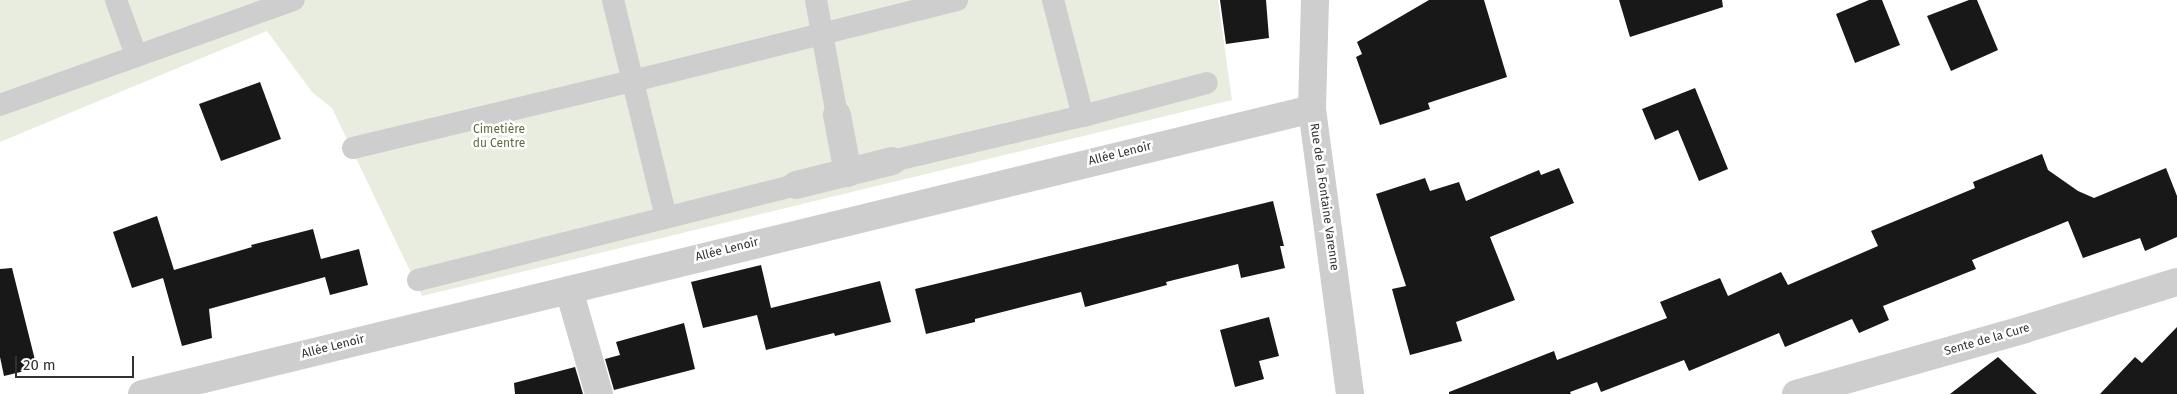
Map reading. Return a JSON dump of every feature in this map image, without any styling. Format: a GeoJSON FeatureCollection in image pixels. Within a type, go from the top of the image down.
{"type":"FeatureCollection","features":[{"type":"Feature","properties":{"kind":"street","name":"Rue de la Fontaine Varenne"},"geometry":{"type":"LineString","coordinates":[[1315,0],[1312,108],[1350,394]]}},
{"type":"Feature","properties":{"kind":"street","name":"Allée Lenoir"},"geometry":{"type":"LineString","coordinates":[[142,394],[1312,108]]}},
{"type":"Feature","properties":{"kind":"street"},"geometry":{"type":"LineString","coordinates":[[837,115],[848,172]]}},
{"type":"Feature","properties":{"kind":"street"},"geometry":{"type":"LineString","coordinates":[[796,185],[892,161]]}},
{"type":"Feature","properties":{"kind":"street","name":"Sente de la Cure"},"geometry":{"type":"LineString","coordinates":[[1796,394],[2025,329],[2177,282]]}},
{"type":"Feature","properties":{"kind":"street"},"geometry":{"type":"LineString","coordinates":[[569,290],[599,394]]}},
{"type":"Feature","properties":{"kind":"lane"},"geometry":{"type":"LineString","coordinates":[[116,0],[136,55]]}},
{"type":"Feature","properties":{"kind":"lane"},"geometry":{"type":"LineString","coordinates":[[0,105],[294,0]]}},
{"type":"Feature","properties":{"kind":"lane"},"geometry":{"type":"LineString","coordinates":[[613,0],[666,217]]}},
{"type":"Feature","properties":{"kind":"lane"},"geometry":{"type":"LineString","coordinates":[[816,0],[837,115]]}},
{"type":"Feature","properties":{"kind":"lane"},"geometry":{"type":"LineString","coordinates":[[353,148],[633,82],[957,0]]}},
{"type":"Feature","properties":{"kind":"lane"},"geometry":{"type":"LineString","coordinates":[[1053,0],[1083,116]]}},
{"type":"Feature","properties":{"kind":"lane"},"geometry":{"type":"LineString","coordinates":[[892,161],[1083,116],[1207,83]]}},
{"type":"Feature","properties":{"kind":"lane"},"geometry":{"type":"LineString","coordinates":[[418,280],[796,185]]}},
{"type":"Feature","properties":{"kind":"green space","name":"Cimetière du Centre"},"geometry":{"type":"Polygon","coordinates":[[[0,0],[1218,0],[1232,100],[422,296],[332,108],[312,92],[267,31],[0,142],[0,0]]]}},
{"type":"Feature","properties":{"kind":"building"},"geometry":{"type":"Polygon","coordinates":[[[1220,0],[1266,0],[1269,38],[1226,44],[1220,0]]]}},
{"type":"Feature","properties":{"kind":"building"},"geometry":{"type":"Polygon","coordinates":[[[1429,0],[1484,0],[1507,77],[1428,103],[1430,109],[1380,125],[1356,57],[1362,54],[1357,42],[1429,0]]]}},
{"type":"Feature","properties":{"kind":"building"},"geometry":{"type":"Polygon","coordinates":[[[1619,0],[1722,0],[1723,7],[1630,37],[1619,0]]]}},
{"type":"Feature","properties":{"kind":"building"},"geometry":{"type":"Polygon","coordinates":[[[1869,0],[1882,0],[1900,45],[1855,63],[1836,14],[1869,0]]]}},
{"type":"Feature","properties":{"kind":"building"},"geometry":{"type":"Polygon","coordinates":[[[1969,0],[1977,0],[1998,50],[1951,71],[1927,16],[1969,0]]]}},
{"type":"Feature","properties":{"kind":"building"},"geometry":{"type":"Polygon","coordinates":[[[260,82],[281,139],[221,161],[199,104],[260,82]]]}},
{"type":"Feature","properties":{"kind":"building"},"geometry":{"type":"Polygon","coordinates":[[[1695,88],[1728,169],[1699,181],[1678,130],[1655,140],[1642,109],[1695,88]]]}},
{"type":"Feature","properties":{"kind":"building"},"geometry":{"type":"Polygon","coordinates":[[[2042,154],[2048,170],[2078,191],[2094,198],[2166,168],[2177,196],[2177,237],[2145,251],[2140,238],[2083,258],[2068,221],[1972,260],[1976,269],[1883,306],[1889,320],[1859,333],[1852,319],[1785,347],[1779,333],[1689,371],[1684,360],[1601,392],[1597,382],[1570,392],[1571,394],[1449,394],[1449,392],[1554,351],[1557,360],[1667,318],[1660,302],[1720,278],[1728,296],[1781,272],[1788,285],[1878,246],[1871,231],[1975,188],[1973,182],[2042,154]]]}},
{"type":"Feature","properties":{"kind":"building"},"geometry":{"type":"Polygon","coordinates":[[[1559,168],[1574,203],[1490,237],[1515,300],[1456,322],[1462,341],[1410,355],[1392,289],[1406,286],[1376,194],[1425,178],[1430,191],[1459,182],[1466,201],[1539,170],[1541,175],[1559,168]]]}},
{"type":"Feature","properties":{"kind":"building"},"geometry":{"type":"Polygon","coordinates":[[[1273,201],[1284,246],[1280,246],[1285,268],[1241,278],[1238,264],[1166,282],[1167,285],[1085,307],[1081,292],[975,319],[975,322],[926,334],[915,289],[1273,201]]]}},
{"type":"Feature","properties":{"kind":"building"},"geometry":{"type":"Polygon","coordinates":[[[157,216],[174,270],[252,247],[251,245],[313,229],[321,259],[359,249],[368,285],[330,295],[325,277],[209,309],[212,338],[182,346],[163,278],[132,288],[113,232],[157,216]]]}},
{"type":"Feature","properties":{"kind":"building"},"geometry":{"type":"Polygon","coordinates":[[[761,265],[771,308],[880,281],[891,322],[835,336],[834,333],[766,350],[757,315],[703,328],[691,282],[761,265]]]}},
{"type":"Feature","properties":{"kind":"building"},"geometry":{"type":"Polygon","coordinates":[[[12,268],[37,368],[4,376],[0,357],[0,269],[12,268]]]}},
{"type":"Feature","properties":{"kind":"building"},"geometry":{"type":"Polygon","coordinates":[[[1269,317],[1279,356],[1259,361],[1264,379],[1235,387],[1220,330],[1269,317]]]}},
{"type":"Feature","properties":{"kind":"building"},"geometry":{"type":"Polygon","coordinates":[[[684,323],[695,369],[614,390],[605,359],[620,355],[616,342],[684,323]]]}},
{"type":"Feature","properties":{"kind":"building"},"geometry":{"type":"Polygon","coordinates":[[[2177,327],[2177,394],[2100,394],[2135,357],[2142,363],[2177,327]]]}},
{"type":"Feature","properties":{"kind":"building"},"geometry":{"type":"Polygon","coordinates":[[[1998,357],[2037,394],[1950,394],[1998,357]]]}},
{"type":"Feature","properties":{"kind":"building"},"geometry":{"type":"Polygon","coordinates":[[[575,367],[583,394],[515,394],[514,383],[575,367]]]}}]}
